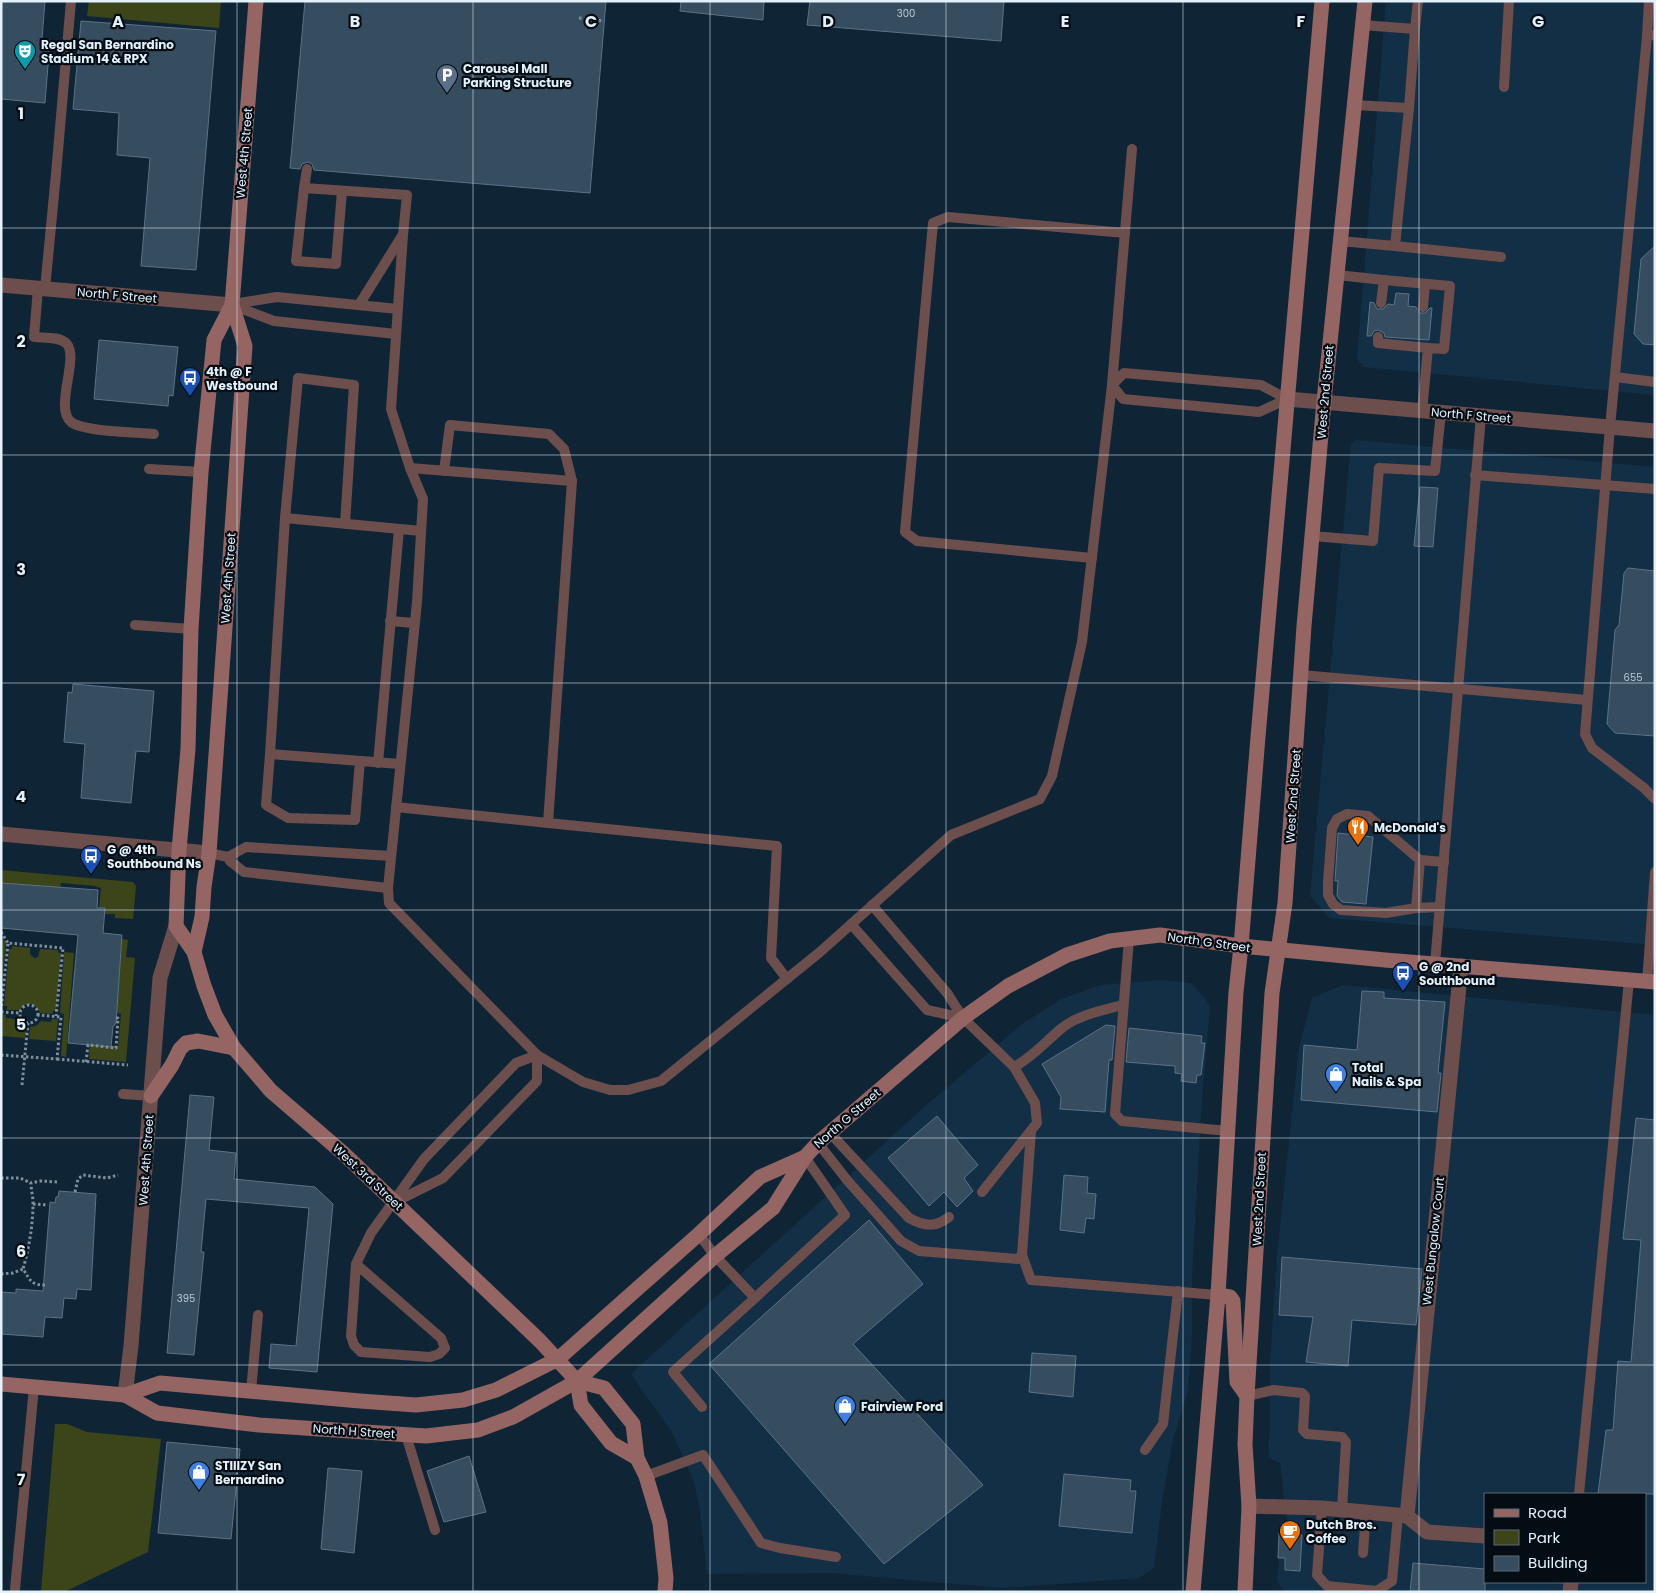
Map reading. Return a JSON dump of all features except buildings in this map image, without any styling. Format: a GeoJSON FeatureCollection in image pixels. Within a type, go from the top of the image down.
{"type":"FeatureCollection","features":[{"type":"Feature","properties":{"kind":"main road","name":"West 4th Street"},"geometry":{"type":"LineString","coordinates":[[209,853],[244,346],[232,304],[256,1]]}},
{"type":"Feature","properties":{"kind":"main road"},"geometry":{"type":"LineString","coordinates":[[1193,1592],[1218,1295],[1236,992],[1322,1]]}},
{"type":"Feature","properties":{"kind":"main road","name":"West 2nd Street"},"geometry":{"type":"LineString","coordinates":[[1245,1592],[1249,1506],[1245,1444],[1247,1396],[1272,993],[1286,902],[1312,536],[1365,1]]}},
{"type":"Feature","properties":{"kind":"main road","name":"West 4th Street"},"geometry":{"type":"LineString","coordinates":[[179,850],[188,749],[192,629],[201,472],[214,340],[232,304]]}},
{"type":"Feature","properties":{"kind":"main road"},"geometry":{"type":"LineString","coordinates":[[176,926],[179,850]]}},
{"type":"Feature","properties":{"kind":"main road","name":"West 3rd Street"},"geometry":{"type":"LineString","coordinates":[[194,952],[202,917],[209,853]]}},
{"type":"Feature","properties":{"kind":"main road","name":"West 3rd Street"},"geometry":{"type":"LineString","coordinates":[[176,926],[194,952],[215,1014],[234,1048],[271,1091],[344,1153],[510,1311],[577,1381]]}},
{"type":"Feature","properties":{"kind":"main road","name":"North G Street"},"geometry":{"type":"LineString","coordinates":[[577,1381],[715,1256],[773,1208],[805,1157],[818,1143],[963,1018],[1008,986],[1067,955],[1110,941],[1160,935],[1278,950],[1651,982]]}},
{"type":"Feature","properties":{"kind":"main road"},"geometry":{"type":"LineString","coordinates":[[151,1096],[172,1065],[180,1049],[186,1043],[198,1042],[234,1048]]}},
{"type":"Feature","properties":{"kind":"main road","name":"North G Street"},"geometry":{"type":"LineString","coordinates":[[558,1359],[699,1234],[760,1177],[805,1157]]}},
{"type":"Feature","properties":{"kind":"main road"},"geometry":{"type":"LineString","coordinates":[[1218,1295],[1230,1297],[1233,1301],[1238,1383],[1247,1396]]}},
{"type":"Feature","properties":{"kind":"main road","name":"North H Street"},"geometry":{"type":"LineString","coordinates":[[1,1384],[125,1395],[160,1383],[360,1401],[416,1404],[462,1400],[496,1390],[558,1359]]}},
{"type":"Feature","properties":{"kind":"main road"},"geometry":{"type":"LineString","coordinates":[[637,1458],[611,1443],[587,1413],[581,1405],[577,1381],[604,1388],[633,1424],[637,1458],[646,1476],[660,1523],[666,1592]]}},
{"type":"Feature","properties":{"kind":"main road","name":"North H Street"},"geometry":{"type":"LineString","coordinates":[[125,1395],[157,1413],[259,1425],[426,1436],[478,1430],[514,1417],[577,1381]]}},
{"type":"Feature","properties":{"kind":"street","name":"North F Street"},"geometry":{"type":"LineString","coordinates":[[1,285],[232,304]]}},
{"type":"Feature","properties":{"kind":"street","name":"North F Street"},"geometry":{"type":"LineString","coordinates":[[1287,399],[1655,431]]}},
{"type":"Feature","properties":{"kind":"street"},"geometry":{"type":"LineString","coordinates":[[1,834],[209,853]]}},
{"type":"Feature","properties":{"kind":"street","name":"West 4th Street"},"geometry":{"type":"LineString","coordinates":[[125,1395],[131,1346],[160,978],[176,926]]}},
{"type":"Feature","properties":{"kind":"street","name":"West Bungalow Court"},"geometry":{"type":"LineString","coordinates":[[1402,1515],[1461,966]]}},
{"type":"Feature","properties":{"kind":"street"},"geometry":{"type":"LineString","coordinates":[[1249,1506],[1342,1509],[1402,1515],[1427,1532],[1484,1536]]}},
{"type":"Feature","properties":{"kind":"lane"},"geometry":{"type":"LineString","coordinates":[[71,1],[56,174],[34,337],[58,339],[68,345],[70,351],[69,369],[64,409],[67,418],[72,423],[85,427],[154,434]]}},
{"type":"Feature","properties":{"kind":"lane"},"geometry":{"type":"LineString","coordinates":[[1395,246],[1418,1]]}},
{"type":"Feature","properties":{"kind":"lane"},"geometry":{"type":"LineString","coordinates":[[1504,87],[1509,1]]}},
{"type":"Feature","properties":{"kind":"lane"},"geometry":{"type":"LineString","coordinates":[[1648,1],[1651,35],[1610,427],[1585,734],[1592,748],[1644,788],[1655,799]]}},
{"type":"Feature","properties":{"kind":"lane"},"geometry":{"type":"LineString","coordinates":[[1362,25],[1415,29]]}},
{"type":"Feature","properties":{"kind":"lane"},"geometry":{"type":"LineString","coordinates":[[1354,105],[1409,108]]}},
{"type":"Feature","properties":{"kind":"lane"},"geometry":{"type":"LineString","coordinates":[[304,188],[407,196],[391,409],[410,468],[423,499],[414,623],[388,888],[390,903],[537,1056],[583,1082],[610,1090],[628,1090],[661,1081],[787,979],[951,835],[1040,800],[1052,776],[1082,642],[1112,386],[1132,149]]}},
{"type":"Feature","properties":{"kind":"lane"},"geometry":{"type":"LineString","coordinates":[[307,169],[296,261],[336,264],[342,191]]}},
{"type":"Feature","properties":{"kind":"lane"},"geometry":{"type":"LineString","coordinates":[[1092,558],[917,540],[905,532],[933,223],[948,217],[1125,233]]}},
{"type":"Feature","properties":{"kind":"lane"},"geometry":{"type":"LineString","coordinates":[[359,305],[403,234]]}},
{"type":"Feature","properties":{"kind":"lane"},"geometry":{"type":"LineString","coordinates":[[1340,241],[1502,257]]}},
{"type":"Feature","properties":{"kind":"lane"},"geometry":{"type":"LineString","coordinates":[[1337,275],[1450,286],[1444,349],[1422,345],[1378,343],[1378,336]]}},
{"type":"Feature","properties":{"kind":"lane"},"geometry":{"type":"LineString","coordinates":[[1381,304],[1384,280]]}},
{"type":"Feature","properties":{"kind":"lane"},"geometry":{"type":"LineString","coordinates":[[1423,307],[1425,284]]}},
{"type":"Feature","properties":{"kind":"lane"},"geometry":{"type":"LineString","coordinates":[[232,304],[277,297],[398,309]]}},
{"type":"Feature","properties":{"kind":"lane"},"geometry":{"type":"LineString","coordinates":[[232,304],[274,322],[396,334]]}},
{"type":"Feature","properties":{"kind":"lane"},"geometry":{"type":"LineString","coordinates":[[1422,345],[1422,411]]}},
{"type":"Feature","properties":{"kind":"lane"},"geometry":{"type":"LineString","coordinates":[[1112,386],[1124,373],[1261,384],[1287,399]]}},
{"type":"Feature","properties":{"kind":"lane"},"geometry":{"type":"LineString","coordinates":[[1615,377],[1655,382]]}},
{"type":"Feature","properties":{"kind":"lane"},"geometry":{"type":"LineString","coordinates":[[345,524],[354,385],[298,378],[284,518],[266,805],[288,818],[355,820],[360,761]]}},
{"type":"Feature","properties":{"kind":"lane"},"geometry":{"type":"LineString","coordinates":[[1112,386],[1123,399],[1259,412],[1287,399]]}},
{"type":"Feature","properties":{"kind":"lane"},"geometry":{"type":"LineString","coordinates":[[1312,536],[1373,542],[1379,468],[1435,471],[1441,412]]}},
{"type":"Feature","properties":{"kind":"lane"},"geometry":{"type":"LineString","coordinates":[[1435,964],[1481,416]]}},
{"type":"Feature","properties":{"kind":"lane"},"geometry":{"type":"LineString","coordinates":[[444,471],[450,425],[548,434],[564,449],[572,481],[548,823]]}},
{"type":"Feature","properties":{"kind":"lane"},"geometry":{"type":"LineString","coordinates":[[410,468],[572,481]]}},
{"type":"Feature","properties":{"kind":"lane"},"geometry":{"type":"LineString","coordinates":[[149,469],[201,472]]}},
{"type":"Feature","properties":{"kind":"lane"},"geometry":{"type":"LineString","coordinates":[[1475,475],[1655,489]]}},
{"type":"Feature","properties":{"kind":"lane"},"geometry":{"type":"LineString","coordinates":[[284,518],[421,531]]}},
{"type":"Feature","properties":{"kind":"lane"},"geometry":{"type":"LineString","coordinates":[[378,763],[399,529]]}},
{"type":"Feature","properties":{"kind":"lane"},"geometry":{"type":"LineString","coordinates":[[390,621],[414,623]]}},
{"type":"Feature","properties":{"kind":"lane"},"geometry":{"type":"LineString","coordinates":[[135,625],[192,629]]}},
{"type":"Feature","properties":{"kind":"lane"},"geometry":{"type":"LineString","coordinates":[[1301,675],[1588,700]]}},
{"type":"Feature","properties":{"kind":"lane"},"geometry":{"type":"LineString","coordinates":[[270,754],[400,764]]}},
{"type":"Feature","properties":{"kind":"lane"},"geometry":{"type":"LineString","coordinates":[[396,807],[777,846],[771,958],[787,979]]}},
{"type":"Feature","properties":{"kind":"lane"},"geometry":{"type":"LineString","coordinates":[[1440,907],[1416,908],[1386,913],[1341,910],[1333,904],[1328,895],[1332,828],[1337,819],[1347,814],[1368,816],[1420,860],[1444,862]]}},
{"type":"Feature","properties":{"kind":"lane"},"geometry":{"type":"LineString","coordinates":[[228,857],[230,854],[246,847],[391,856]]}},
{"type":"Feature","properties":{"kind":"lane"},"geometry":{"type":"LineString","coordinates":[[209,853],[228,857],[230,861],[244,872],[388,888]]}},
{"type":"Feature","properties":{"kind":"lane"},"geometry":{"type":"LineString","coordinates":[[1416,908],[1420,860]]}},
{"type":"Feature","properties":{"kind":"lane"},"geometry":{"type":"LineString","coordinates":[[1651,982],[1655,872]]}},
{"type":"Feature","properties":{"kind":"lane"},"geometry":{"type":"LineString","coordinates":[[872,905],[947,993],[963,1018],[1014,1067],[1035,1103],[1038,1123],[982,1192]]}},
{"type":"Feature","properties":{"kind":"lane"},"geometry":{"type":"LineString","coordinates":[[851,924],[927,1010],[963,1018]]}},
{"type":"Feature","properties":{"kind":"lane"},"geometry":{"type":"LineString","coordinates":[[1129,938],[1114,1114],[1122,1121],[1228,1131]]}},
{"type":"Feature","properties":{"kind":"lane"},"geometry":{"type":"LineString","coordinates":[[1579,1493],[1629,980]]}},
{"type":"Feature","properties":{"kind":"lane"},"geometry":{"type":"LineString","coordinates":[[1014,1067],[1026,1061],[1064,1026],[1098,1011],[1123,1005]]}},
{"type":"Feature","properties":{"kind":"lane"},"geometry":{"type":"LineString","coordinates":[[394,1202],[443,1178],[450,1171],[537,1081],[537,1056]]}},
{"type":"Feature","properties":{"kind":"lane"},"geometry":{"type":"LineString","coordinates":[[356,1264],[441,1338],[445,1348],[440,1354],[430,1357],[361,1352],[354,1345],[351,1336],[356,1264],[368,1238],[424,1159],[516,1063],[537,1056]]}},
{"type":"Feature","properties":{"kind":"lane"},"geometry":{"type":"LineString","coordinates":[[123,1094],[151,1096]]}},
{"type":"Feature","properties":{"kind":"lane"},"geometry":{"type":"LineString","coordinates":[[1030,1131],[1022,1255],[1031,1280],[1218,1295]]}},
{"type":"Feature","properties":{"kind":"lane"},"geometry":{"type":"LineString","coordinates":[[830,1133],[909,1218],[923,1225],[942,1223],[949,1217]]}},
{"type":"Feature","properties":{"kind":"lane"},"geometry":{"type":"LineString","coordinates":[[818,1143],[847,1180],[901,1241],[919,1251],[1018,1259],[1022,1255]]}},
{"type":"Feature","properties":{"kind":"lane"},"geometry":{"type":"LineString","coordinates":[[702,1408],[673,1372],[845,1215],[805,1157]]}},
{"type":"Feature","properties":{"kind":"lane"},"geometry":{"type":"LineString","coordinates":[[699,1234],[715,1256],[755,1298]]}},
{"type":"Feature","properties":{"kind":"lane"},"geometry":{"type":"LineString","coordinates":[[1145,1450],[1163,1424],[1178,1292]]}},
{"type":"Feature","properties":{"kind":"lane"},"geometry":{"type":"LineString","coordinates":[[250,1391],[258,1314]]}},
{"type":"Feature","properties":{"kind":"lane"},"geometry":{"type":"LineString","coordinates":[[15,1589],[34,1387]]}},
{"type":"Feature","properties":{"kind":"lane"},"geometry":{"type":"LineString","coordinates":[[1247,1396],[1274,1390],[1302,1393],[1305,1396],[1303,1430],[1307,1434],[1342,1437],[1346,1442],[1342,1509]]}},
{"type":"Feature","properties":{"kind":"lane"},"geometry":{"type":"LineString","coordinates":[[406,1435],[435,1530]]}},
{"type":"Feature","properties":{"kind":"lane"},"geometry":{"type":"LineString","coordinates":[[646,1476],[703,1455],[761,1543],[780,1548],[836,1556]]}},
{"type":"Feature","properties":{"kind":"lane"},"geometry":{"type":"LineString","coordinates":[[1322,1508],[1317,1575],[1327,1586],[1377,1591],[1392,1581],[1402,1515]]}},
{"type":"Feature","properties":{"kind":"lane"},"geometry":{"type":"LineString","coordinates":[[1363,1553],[1366,1511]]}},
{"type":"Feature","properties":{"kind":"path"},"geometry":{"type":"LineString","coordinates":[[579,18],[604,21]]}},
{"type":"Feature","properties":{"kind":"path"},"geometry":{"type":"LineString","coordinates":[[1,932],[8,943],[1,1011],[20,1013]]}},
{"type":"Feature","properties":{"kind":"path"},"geometry":{"type":"LineString","coordinates":[[8,943],[63,948],[56,1016]]}},
{"type":"Feature","properties":{"kind":"path"},"geometry":{"type":"LineString","coordinates":[[31,1006],[36,1009],[38,1015],[34,1022],[28,1023],[22,1018],[20,1013],[23,1008],[31,1006]]}},
{"type":"Feature","properties":{"kind":"path"},"geometry":{"type":"LineString","coordinates":[[38,1015],[61,1017],[57,1059]]}},
{"type":"Feature","properties":{"kind":"path"},"geometry":{"type":"LineString","coordinates":[[86,1062],[88,1045],[116,1048],[118,1018],[116,1018]]}},
{"type":"Feature","properties":{"kind":"path"},"geometry":{"type":"LineString","coordinates":[[22,1085],[28,1023]]}},
{"type":"Feature","properties":{"kind":"path"},"geometry":{"type":"LineString","coordinates":[[1,1055],[128,1066]]}},
{"type":"Feature","properties":{"kind":"path"},"geometry":{"type":"LineString","coordinates":[[75,1192],[78,1179],[84,1175],[107,1178],[118,1175]]}},
{"type":"Feature","properties":{"kind":"path"},"geometry":{"type":"LineString","coordinates":[[1,1178],[20,1178],[31,1183],[58,1182]]}},
{"type":"Feature","properties":{"kind":"path"},"geometry":{"type":"LineString","coordinates":[[31,1183],[33,1204],[29,1243],[23,1269],[35,1285],[45,1285]]}},
{"type":"Feature","properties":{"kind":"path"},"geometry":{"type":"LineString","coordinates":[[33,1204],[48,1205]]}},
{"type":"Feature","properties":{"kind":"path"},"geometry":{"type":"LineString","coordinates":[[1,1274],[13,1273],[23,1269]]}},
{"type":"Feature","properties":{"kind":"shaded area"},"geometry":{"type":"Polygon","coordinates":[[[1386,1],[1655,1],[1655,395],[1364,367],[1357,359],[1386,1]]]}},
{"type":"Feature","properties":{"kind":"shaded area"},"geometry":{"type":"Polygon","coordinates":[[[1356,440],[1655,467],[1655,945],[1329,918],[1310,896],[1351,444],[1356,440]]]}},
{"type":"Feature","properties":{"kind":"shaded area"},"geometry":{"type":"Polygon","coordinates":[[[1160,980],[1191,983],[1210,1006],[1201,1113],[1188,1391],[1173,1439],[1162,1502],[1154,1568],[1139,1578],[1002,1588],[830,1573],[707,1574],[700,1510],[694,1482],[673,1434],[631,1374],[923,1108],[1022,1024],[1061,999],[1100,985],[1160,980]]]}},
{"type":"Feature","properties":{"kind":"shaded area"},"geometry":{"type":"Polygon","coordinates":[[[1343,985],[1655,1015],[1655,1592],[1285,1592],[1277,1581],[1280,1550],[1289,1537],[1280,1463],[1268,1457],[1270,1363],[1277,1255],[1299,1047],[1312,998],[1343,985]]]}},
{"type":"Feature","properties":{"kind":"green space"},"geometry":{"type":"Polygon","coordinates":[[[89,1],[221,1],[219,28],[87,16],[89,1]]]}},
{"type":"Feature","properties":{"kind":"green space"},"geometry":{"type":"Polygon","coordinates":[[[1,870],[133,882],[136,886],[133,919],[115,918],[115,914],[104,914],[104,909],[99,908],[101,888],[96,886],[61,883],[60,888],[1,883],[1,870]]]}},
{"type":"Feature","properties":{"kind":"green space"},"geometry":{"type":"Polygon","coordinates":[[[1,938],[6,942],[1,991],[1,938]]]}},
{"type":"Feature","properties":{"kind":"green space"},"geometry":{"type":"Polygon","coordinates":[[[122,939],[128,940],[126,957],[135,958],[126,1062],[89,1059],[90,1044],[118,1046],[121,1014],[116,1013],[122,939]]]}},
{"type":"Feature","properties":{"kind":"green space"},"geometry":{"type":"Polygon","coordinates":[[[12,946],[30,948],[30,954],[34,958],[38,957],[40,949],[58,950],[58,953],[61,953],[56,1011],[53,1011],[52,1014],[40,1013],[35,1006],[29,1004],[24,1005],[20,1010],[7,1010],[7,1006],[4,1006],[9,949],[12,949],[12,946]]]}},
{"type":"Feature","properties":{"kind":"green space"},"geometry":{"type":"Polygon","coordinates":[[[64,952],[74,953],[66,1057],[61,1056],[64,1014],[60,1013],[64,952]]]}},
{"type":"Feature","properties":{"kind":"green space"},"geometry":{"type":"Polygon","coordinates":[[[1,1014],[6,1015],[6,1018],[16,1019],[26,1027],[25,1038],[1,1036],[1,1014]]]}},
{"type":"Feature","properties":{"kind":"green space"},"geometry":{"type":"Polygon","coordinates":[[[52,1019],[58,1019],[56,1041],[29,1039],[30,1027],[36,1026],[41,1021],[51,1022],[52,1019]]]}},
{"type":"Feature","properties":{"kind":"green space"},"geometry":{"type":"Polygon","coordinates":[[[55,1424],[67,1424],[87,1432],[161,1439],[148,1552],[64,1592],[41,1592],[55,1424]]]}},
{"type":"Feature","properties":{"kind":"place","name":"Regal San Bernardino Stadium 14 & RPX"},"geometry":{"type":"Point","coordinates":[25,70]}},
{"type":"Feature","properties":{"kind":"place","name":"Carousel Mall Parking Structure"},"geometry":{"type":"Point","coordinates":[447,94]}},
{"type":"Feature","properties":{"kind":"place","name":"4th @ F Westbound"},"geometry":{"type":"Point","coordinates":[190,397]}},
{"type":"Feature","properties":{"kind":"place","name":"McDonald's"},"geometry":{"type":"Point","coordinates":[1358,846]}},
{"type":"Feature","properties":{"kind":"place","name":"G @ 4th Southbound Ns"},"geometry":{"type":"Point","coordinates":[91,875]}},
{"type":"Feature","properties":{"kind":"place","name":"G @ 2nd Southbound"},"geometry":{"type":"Point","coordinates":[1403,992]}},
{"type":"Feature","properties":{"kind":"place","name":"Total Nails & Spa"},"geometry":{"type":"Point","coordinates":[1336,1093]}},
{"type":"Feature","properties":{"kind":"place","name":"Fairview Ford"},"geometry":{"type":"Point","coordinates":[845,1425]}},
{"type":"Feature","properties":{"kind":"place","name":"STIIIZY San Bernardino"},"geometry":{"type":"Point","coordinates":[199,1491]}},
{"type":"Feature","properties":{"kind":"place","name":"Dutch Bros. Coffee"},"geometry":{"type":"Point","coordinates":[1290,1550]}}]}
